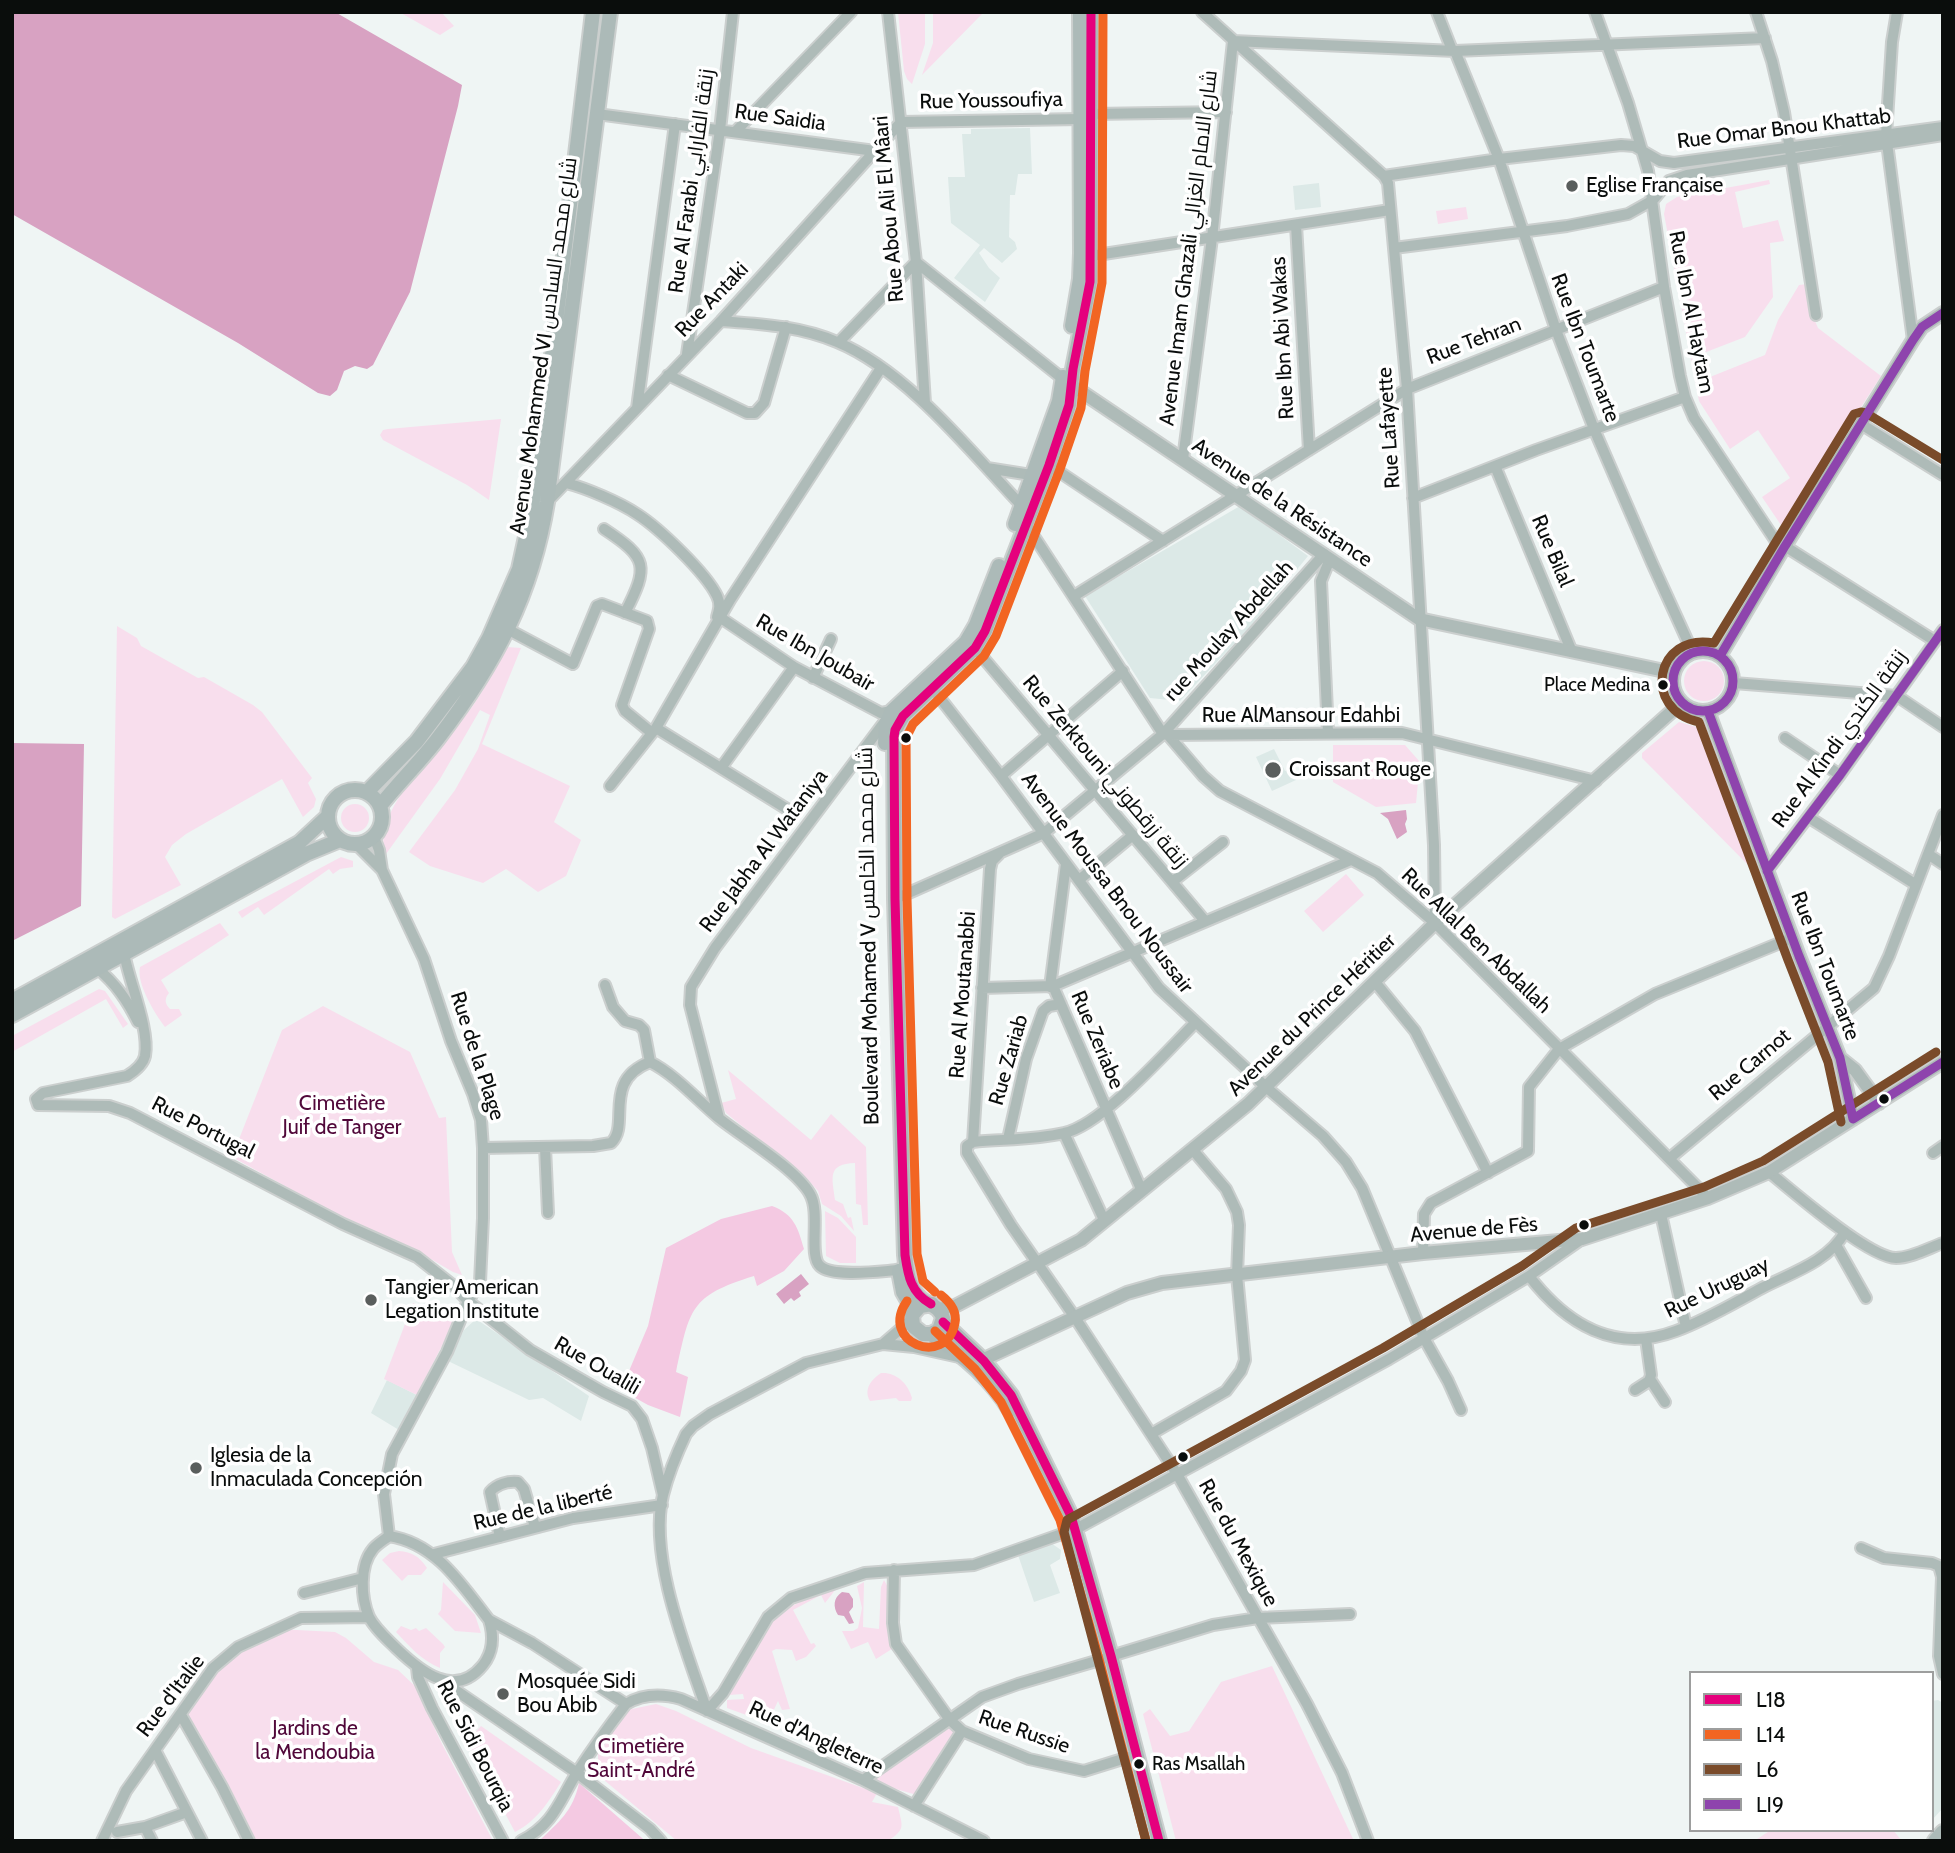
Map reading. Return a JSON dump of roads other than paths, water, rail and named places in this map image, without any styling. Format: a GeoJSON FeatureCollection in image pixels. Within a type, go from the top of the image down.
{"type":"FeatureCollection","features":[{"type":"Feature","properties":{"kind":"main road","name":"Avenue Mohammed VI شارع محمد السادس"},"geometry":{"type":"LineString","coordinates":[[367,792],[417,741],[473,667],[489,638],[519,569],[531,514],[543,430],[593,12]]}},
{"type":"Feature","properties":{"kind":"main road","name":"Avenue Mohammed VI شارع محمد السادس"},"geometry":{"type":"LineString","coordinates":[[380,806],[438,738],[471,694],[509,630],[540,541],[610,12]]}},
{"type":"Feature","properties":{"kind":"main road"},"geometry":{"type":"LineString","coordinates":[[1080,12],[1087,116]]}},
{"type":"Feature","properties":{"kind":"main road"},"geometry":{"type":"LineString","coordinates":[[892,712],[927,688],[975,648],[989,623],[1031,475],[1067,382],[1090,282],[1086,257],[1091,12]]}},
{"type":"Feature","properties":{"kind":"main road"},"geometry":{"type":"LineString","coordinates":[[1067,382],[1069,405],[1049,465],[1022,514],[973,631],[903,716],[895,730],[895,899],[906,1267],[915,1291],[938,1312],[1011,1395],[1042,1454],[1072,1531],[1159,1841]]}},
{"type":"Feature","properties":{"kind":"main road","name":"Boulevard Mohamed V شارع محمد الخامس"},"geometry":{"type":"LineString","coordinates":[[892,712],[886,724],[885,744],[887,901],[900,1276]]}},
{"type":"Feature","properties":{"kind":"main road"},"geometry":{"type":"LineString","coordinates":[[352,790],[367,792],[380,806],[382,823],[374,837],[357,845],[340,840],[332,832],[328,816],[332,802],[338,795],[352,790]]}},
{"type":"Feature","properties":{"kind":"main road"},"geometry":{"type":"LineString","coordinates":[[12,1001],[299,844],[328,816]]}},
{"type":"Feature","properties":{"kind":"main road"},"geometry":{"type":"LineString","coordinates":[[12,1015],[306,854],[340,840]]}},
{"type":"Feature","properties":{"kind":"main road"},"geometry":{"type":"LineString","coordinates":[[900,1276],[915,1329],[964,1358],[995,1390],[1015,1418],[1072,1531]]}},
{"type":"Feature","properties":{"kind":"main road"},"geometry":{"type":"LineString","coordinates":[[913,1315],[920,1306],[938,1312]]}},
{"type":"Feature","properties":{"kind":"main road"},"geometry":{"type":"LineString","coordinates":[[929,1335],[939,1330],[938,1312]]}},
{"type":"Feature","properties":{"kind":"main road"},"geometry":{"type":"LineString","coordinates":[[964,1358],[982,1360]]}},
{"type":"Feature","properties":{"kind":"main road"},"geometry":{"type":"LineString","coordinates":[[1107,1658],[1151,1841]]}},
{"type":"Feature","properties":{"kind":"main road"},"geometry":{"type":"LineString","coordinates":[[1935,1841],[1943,1832]]}},
{"type":"Feature","properties":{"kind":"street","name":"Rue Al Farabi زنقة الفارابي"},"geometry":{"type":"LineString","coordinates":[[687,354],[720,130],[733,12]]}},
{"type":"Feature","properties":{"kind":"street"},"geometry":{"type":"LineString","coordinates":[[736,131],[851,12]]}},
{"type":"Feature","properties":{"kind":"street","name":"Rue Abou Ali El Mâari"},"geometry":{"type":"LineString","coordinates":[[888,12],[916,262],[925,403]]}},
{"type":"Feature","properties":{"kind":"street"},"geometry":{"type":"LineString","coordinates":[[1202,12],[1384,176]]}},
{"type":"Feature","properties":{"kind":"street","name":"Rue Ibn Toumarte"},"geometry":{"type":"LineString","coordinates":[[1437,12],[1499,159],[1556,330],[1594,429],[1693,653]]}},
{"type":"Feature","properties":{"kind":"street","name":"Rue Ibn Al Haytam"},"geometry":{"type":"LineString","coordinates":[[1595,12],[1643,150],[1653,200],[1664,287],[1685,397],[1694,418],[1775,540],[1935,641]]}},
{"type":"Feature","properties":{"kind":"street"},"geometry":{"type":"LineString","coordinates":[[1756,12],[1782,101],[1816,315]]}},
{"type":"Feature","properties":{"kind":"street"},"geometry":{"type":"LineString","coordinates":[[1897,12],[1892,41],[1887,139],[1913,340]]}},
{"type":"Feature","properties":{"kind":"street"},"geometry":{"type":"LineString","coordinates":[[1233,41],[1453,50],[1765,38]]}},
{"type":"Feature","properties":{"kind":"street","name":"Avenue Imam Ghazali شارع الامام الغزالي"},"geometry":{"type":"LineString","coordinates":[[1183,459],[1212,238],[1233,41]]}},
{"type":"Feature","properties":{"kind":"street","name":"Rue Youssoufiya"},"geometry":{"type":"LineString","coordinates":[[901,122],[1226,112]]}},
{"type":"Feature","properties":{"kind":"street","name":"Rue Saidia"},"geometry":{"type":"LineString","coordinates":[[597,114],[875,151]]}},
{"type":"Feature","properties":{"kind":"street","name":"Rue Antaki"},"geometry":{"type":"LineString","coordinates":[[547,502],[721,321],[901,122]]}},
{"type":"Feature","properties":{"kind":"street"},"geometry":{"type":"LineString","coordinates":[[637,408],[675,124]]}},
{"type":"Feature","properties":{"kind":"street","name":"Rue Omar Bnou Khattab"},"geometry":{"type":"LineString","coordinates":[[1384,176],[1620,145],[1629,145],[1660,161],[1674,163],[1790,153],[1887,139],[1943,127]]}},
{"type":"Feature","properties":{"kind":"street","name":"Rue Omar Bnou Khattab"},"geometry":{"type":"LineString","coordinates":[[1887,139],[1943,135]]}},
{"type":"Feature","properties":{"kind":"street","name":"Rue Omar Bnou Khattab"},"geometry":{"type":"LineString","coordinates":[[1394,248],[1628,214],[1653,200],[1664,185],[1677,178],[1790,153]]}},
{"type":"Feature","properties":{"kind":"street","name":"Rue Lafayette"},"geometry":{"type":"LineString","coordinates":[[1384,176],[1388,184],[1391,210],[1407,388],[1434,845],[1435,923]]}},
{"type":"Feature","properties":{"kind":"street"},"geometry":{"type":"LineString","coordinates":[[1086,257],[1391,210]]}},
{"type":"Feature","properties":{"kind":"street","name":"Rue Ibn Abi Wakas"},"geometry":{"type":"LineString","coordinates":[[1296,225],[1309,450]]}},
{"type":"Feature","properties":{"kind":"street"},"geometry":{"type":"LineString","coordinates":[[839,342],[916,262]]}},
{"type":"Feature","properties":{"kind":"street","name":"Avenue de la Résistance"},"geometry":{"type":"LineString","coordinates":[[916,262],[1067,382],[1419,619],[1674,673]]}},
{"type":"Feature","properties":{"kind":"street","name":"Rue Tehran"},"geometry":{"type":"LineString","coordinates":[[1074,596],[1407,388],[1664,287]]}},
{"type":"Feature","properties":{"kind":"street"},"geometry":{"type":"LineString","coordinates":[[1720,656],[1913,340],[1922,327],[1939,319]]}},
{"type":"Feature","properties":{"kind":"street","name":"Rue Allal Ben Abdallah"},"geometry":{"type":"LineString","coordinates":[[721,321],[786,327],[839,342],[881,368],[925,403],[987,468],[1022,514],[1166,734],[1203,776],[1220,790],[1389,881],[1435,923],[1708,1198]]}},
{"type":"Feature","properties":{"kind":"street"},"geometry":{"type":"LineString","coordinates":[[668,376],[747,413],[755,413],[764,403],[786,327]]}},
{"type":"Feature","properties":{"kind":"street"},"geometry":{"type":"LineString","coordinates":[[610,786],[654,731],[781,519],[881,368]]}},
{"type":"Feature","properties":{"kind":"street"},"geometry":{"type":"LineString","coordinates":[[1413,498],[1685,397]]}},
{"type":"Feature","properties":{"kind":"street"},"geometry":{"type":"LineString","coordinates":[[1861,424],[1943,475]]}},
{"type":"Feature","properties":{"kind":"street"},"geometry":{"type":"LineString","coordinates":[[1049,465],[1163,541]]}},
{"type":"Feature","properties":{"kind":"street","name":"Rue Bilal"},"geometry":{"type":"LineString","coordinates":[[1495,466],[1573,652]]}},
{"type":"Feature","properties":{"kind":"street"},"geometry":{"type":"LineString","coordinates":[[987,468],[1031,475]]}},
{"type":"Feature","properties":{"kind":"street"},"geometry":{"type":"LineString","coordinates":[[566,483],[582,487],[636,514],[694,566],[718,598],[720,605],[715,631]]}},
{"type":"Feature","properties":{"kind":"street"},"geometry":{"type":"LineString","coordinates":[[604,529],[637,554],[641,568],[640,581],[625,613]]}},
{"type":"Feature","properties":{"kind":"street"},"geometry":{"type":"LineString","coordinates":[[1327,557],[1321,582],[1328,733]]}},
{"type":"Feature","properties":{"kind":"street","name":"rue Moulay Abdellah"},"geometry":{"type":"LineString","coordinates":[[895,899],[1044,833],[1166,734],[1327,557]]}},
{"type":"Feature","properties":{"kind":"street"},"geometry":{"type":"LineString","coordinates":[[509,630],[573,664],[597,606],[602,604],[647,621],[649,626],[622,705],[625,711],[654,731],[787,809]]}},
{"type":"Feature","properties":{"kind":"street","name":"Rue Ibn Joubair"},"geometry":{"type":"LineString","coordinates":[[721,618],[813,678],[881,713],[892,712]]}},
{"type":"Feature","properties":{"kind":"street","name":"Rue Al Kindi زنقة الكندي"},"geometry":{"type":"LineString","coordinates":[[1767,871],[1840,775],[1943,630]]}},
{"type":"Feature","properties":{"kind":"street"},"geometry":{"type":"LineString","coordinates":[[813,678],[831,639]]}},
{"type":"Feature","properties":{"kind":"street","name":"Rue Zerktouni زنقة زرقطوني"},"geometry":{"type":"LineString","coordinates":[[975,648],[1205,921]]}},
{"type":"Feature","properties":{"kind":"street"},"geometry":{"type":"LineString","coordinates":[[1707,651],[1720,656],[1728,663],[1734,683],[1726,702],[1708,711],[1697,711],[1681,703],[1675,692],[1674,673],[1684,657],[1707,651]]}},
{"type":"Feature","properties":{"kind":"street"},"geometry":{"type":"LineString","coordinates":[[721,768],[794,667]]}},
{"type":"Feature","properties":{"kind":"street"},"geometry":{"type":"LineString","coordinates":[[1001,776],[1123,671]]}},
{"type":"Feature","properties":{"kind":"street"},"geometry":{"type":"LineString","coordinates":[[1734,683],[1897,696],[1943,727]]}},
{"type":"Feature","properties":{"kind":"street","name":"Avenue Moussa Bnou Noussair"},"geometry":{"type":"LineString","coordinates":[[927,688],[1001,776],[1159,989],[1323,1136],[1346,1162],[1362,1188],[1424,1338],[1461,1410]]}},
{"type":"Feature","properties":{"kind":"street","name":"Avenue du Prince Héritier"},"geometry":{"type":"LineString","coordinates":[[938,1312],[955,1306],[1075,1244],[1192,1149],[1266,1087],[1435,923],[1681,703]]}},
{"type":"Feature","properties":{"kind":"street","name":"Rue Ibn Toumarte"},"geometry":{"type":"LineString","coordinates":[[1708,711],[1792,938],[1840,1058],[1853,1119]]}},
{"type":"Feature","properties":{"kind":"street","name":"Rue Jabha Al Wataniya"},"geometry":{"type":"LineString","coordinates":[[719,1118],[690,1005],[693,982],[715,948],[892,712]]}},
{"type":"Feature","properties":{"kind":"street","name":"Rue AlMansour Edahbi"},"geometry":{"type":"LineString","coordinates":[[1166,734],[1402,733],[1596,781]]}},
{"type":"Feature","properties":{"kind":"street"},"geometry":{"type":"LineString","coordinates":[[1785,738],[1840,775]]}},
{"type":"Feature","properties":{"kind":"street","name":"Rue Carnot"},"geometry":{"type":"LineString","coordinates":[[1670,1158],[1876,985],[1943,815]]}},
{"type":"Feature","properties":{"kind":"street"},"geometry":{"type":"LineString","coordinates":[[1808,817],[1915,884]]}},
{"type":"Feature","properties":{"kind":"street"},"geometry":{"type":"LineString","coordinates":[[1079,880],[1133,835]]}},
{"type":"Feature","properties":{"kind":"street"},"geometry":{"type":"LineString","coordinates":[[374,837],[382,870]]}},
{"type":"Feature","properties":{"kind":"street"},"geometry":{"type":"LineString","coordinates":[[1172,882],[1223,842]]}},
{"type":"Feature","properties":{"kind":"street"},"geometry":{"type":"LineString","coordinates":[[357,845],[382,870]]}},
{"type":"Feature","properties":{"kind":"street","name":"Rue Al Moutanabbi"},"geometry":{"type":"LineString","coordinates":[[975,1142],[990,869],[992,861],[999,853]]}},
{"type":"Feature","properties":{"kind":"street"},"geometry":{"type":"LineString","coordinates":[[1928,854],[1943,864]]}},
{"type":"Feature","properties":{"kind":"street"},"geometry":{"type":"LineString","coordinates":[[982,988],[1051,987],[1351,860]]}},
{"type":"Feature","properties":{"kind":"street","name":"Rue Zeriabe"},"geometry":{"type":"LineString","coordinates":[[1066,864],[1051,987],[1061,1004],[1141,1189]]}},
{"type":"Feature","properties":{"kind":"street","name":"Rue de la Plage"},"geometry":{"type":"LineString","coordinates":[[382,870],[424,959],[439,998],[451,1041],[481,1120],[483,1148],[480,1282],[468,1301],[450,1346],[392,1454],[384,1494],[384,1509],[390,1536]]}},
{"type":"Feature","properties":{"kind":"street"},"geometry":{"type":"LineString","coordinates":[[1423,1254],[1424,1214],[1428,1205],[1440,1196],[1528,1151],[1529,1087],[1559,1049],[1655,994],[1792,938]]}},
{"type":"Feature","properties":{"kind":"street"},"geometry":{"type":"LineString","coordinates":[[124,953],[144,1026],[143,1034]]}},
{"type":"Feature","properties":{"kind":"street"},"geometry":{"type":"LineString","coordinates":[[97,968],[112,980],[126,999],[143,1034]]}},
{"type":"Feature","properties":{"kind":"street"},"geometry":{"type":"LineString","coordinates":[[1375,982],[1415,1031],[1488,1172]]}},
{"type":"Feature","properties":{"kind":"street"},"geometry":{"type":"LineString","coordinates":[[605,985],[613,1007],[625,1021],[639,1025],[644,1030],[650,1062],[785,1169],[811,1195],[815,1207],[815,1258],[820,1266],[827,1270],[843,1272],[900,1276]]}},
{"type":"Feature","properties":{"kind":"street","name":"Rue Zariab"},"geometry":{"type":"LineString","coordinates":[[1008,1139],[1026,1059],[1043,1011],[1049,1006],[1061,1004]]}},
{"type":"Feature","properties":{"kind":"street"},"geometry":{"type":"LineString","coordinates":[[975,1142],[1064,1133],[1080,1127],[1107,1110],[1195,1023]]}},
{"type":"Feature","properties":{"kind":"street","name":"Rue Portugal"},"geometry":{"type":"LineString","coordinates":[[143,1034],[145,1057],[135,1070],[111,1080],[43,1093],[37,1097],[36,1103],[40,1106],[109,1106],[130,1113],[344,1224],[417,1256],[468,1301]]}},
{"type":"Feature","properties":{"kind":"street"},"geometry":{"type":"LineString","coordinates":[[1840,1058],[1855,1070],[1879,1103]]}},
{"type":"Feature","properties":{"kind":"street"},"geometry":{"type":"LineString","coordinates":[[483,1148],[606,1146],[614,1141],[617,1135],[620,1094],[625,1084],[634,1071],[650,1062]]}},
{"type":"Feature","properties":{"kind":"street","name":"Avenue de Fès"},"geometry":{"type":"LineString","coordinates":[[982,1360],[1074,1316],[1156,1284],[1389,1257],[1582,1239],[1708,1198],[1769,1172],[1943,1062]]}},
{"type":"Feature","properties":{"kind":"street"},"geometry":{"type":"LineString","coordinates":[[1064,1133],[1104,1220]]}},
{"type":"Feature","properties":{"kind":"street","name":"Rue du Mexique"},"geometry":{"type":"LineString","coordinates":[[975,1142],[967,1149],[972,1161],[1177,1474],[1258,1618],[1323,1734],[1354,1802],[1368,1841]]}},
{"type":"Feature","properties":{"kind":"street"},"geometry":{"type":"LineString","coordinates":[[545,1147],[548,1213]]}},
{"type":"Feature","properties":{"kind":"street"},"geometry":{"type":"LineString","coordinates":[[1151,1434],[1226,1391],[1241,1371],[1245,1360],[1237,1275],[1240,1225],[1237,1212],[1226,1189],[1192,1149]]}},
{"type":"Feature","properties":{"kind":"street"},"geometry":{"type":"LineString","coordinates":[[1769,1172],[1845,1232],[1877,1251],[1895,1258],[1943,1243]]}},
{"type":"Feature","properties":{"kind":"street"},"geometry":{"type":"LineString","coordinates":[[1661,1214],[1686,1328]]}},
{"type":"Feature","properties":{"kind":"street","name":"Rue Uruguay"},"geometry":{"type":"LineString","coordinates":[[1529,1276],[1551,1302],[1579,1325],[1606,1334],[1646,1339],[1686,1328],[1801,1269],[1836,1245],[1845,1232]]}},
{"type":"Feature","properties":{"kind":"street"},"geometry":{"type":"LineString","coordinates":[[708,1711],[723,1693],[768,1617],[790,1598],[860,1574],[974,1565],[1072,1531],[1424,1338],[1529,1276],[1582,1239]]}},
{"type":"Feature","properties":{"kind":"street"},"geometry":{"type":"LineString","coordinates":[[1836,1245],[1866,1298]]}},
{"type":"Feature","properties":{"kind":"street","name":"Rue Oualili"},"geometry":{"type":"LineString","coordinates":[[468,1301],[541,1357],[632,1406],[642,1419],[652,1448],[662,1500]]}},
{"type":"Feature","properties":{"kind":"street"},"geometry":{"type":"LineString","coordinates":[[883,1344],[913,1315]]}},
{"type":"Feature","properties":{"kind":"street"},"geometry":{"type":"LineString","coordinates":[[708,1711],[665,1572],[661,1549],[662,1500],[689,1429],[698,1421],[806,1363],[929,1335]]}},
{"type":"Feature","properties":{"kind":"street"},"geometry":{"type":"LineString","coordinates":[[1646,1339],[1650,1379],[1665,1402]]}},
{"type":"Feature","properties":{"kind":"street"},"geometry":{"type":"LineString","coordinates":[[883,1344],[930,1349],[964,1358]]}},
{"type":"Feature","properties":{"kind":"street"},"geometry":{"type":"LineString","coordinates":[[1635,1390],[1650,1379]]}},
{"type":"Feature","properties":{"kind":"street"},"geometry":{"type":"LineString","coordinates":[[500,1537],[490,1492],[509,1482],[521,1484],[535,1527]]}},
{"type":"Feature","properties":{"kind":"street","name":"Rue de la liberté"},"geometry":{"type":"LineString","coordinates":[[434,1554],[535,1527],[662,1500]]}},
{"type":"Feature","properties":{"kind":"street"},"geometry":{"type":"LineString","coordinates":[[521,1841],[544,1826],[557,1811],[577,1773],[626,1704],[578,1672],[489,1620],[434,1554],[411,1541],[390,1536],[373,1548],[363,1578],[369,1617],[381,1633],[417,1668],[440,1679],[577,1773],[662,1841]]}},
{"type":"Feature","properties":{"kind":"street"},"geometry":{"type":"LineString","coordinates":[[1861,1548],[1884,1558],[1939,1566],[1942,1577],[1939,1656],[1943,1674]]}},
{"type":"Feature","properties":{"kind":"street","name":"Rue Russie"},"geometry":{"type":"LineString","coordinates":[[894,1570],[893,1623],[896,1644],[950,1720],[962,1731],[1029,1759],[1084,1771],[1129,1757]]}},
{"type":"Feature","properties":{"kind":"street"},"geometry":{"type":"LineString","coordinates":[[304,1592],[363,1578]]}},
{"type":"Feature","properties":{"kind":"street"},"geometry":{"type":"LineString","coordinates":[[863,1780],[972,1703],[993,1693],[1213,1625],[1258,1618],[1350,1614]]}},
{"type":"Feature","properties":{"kind":"street","name":"Rue d'Italie"},"geometry":{"type":"LineString","coordinates":[[102,1841],[126,1791],[213,1668],[238,1647],[301,1618],[369,1617]]}},
{"type":"Feature","properties":{"kind":"street"},"geometry":{"type":"LineString","coordinates":[[440,1679],[466,1679],[481,1668],[491,1649],[493,1633],[489,1620]]}},
{"type":"Feature","properties":{"kind":"street","name":"Rue Sidi Bourqia"},"geometry":{"type":"LineString","coordinates":[[417,1668],[418,1677],[432,1708],[503,1841]]}},
{"type":"Feature","properties":{"kind":"street","name":"Rue d'Angleterre"},"geometry":{"type":"LineString","coordinates":[[626,1704],[633,1700],[663,1696],[681,1699],[863,1780],[984,1841]]}},
{"type":"Feature","properties":{"kind":"street"},"geometry":{"type":"LineString","coordinates":[[181,1716],[218,1778],[249,1841]]}},
{"type":"Feature","properties":{"kind":"street"},"geometry":{"type":"LineString","coordinates":[[914,1806],[962,1731]]}},
{"type":"Feature","properties":{"kind":"street"},"geometry":{"type":"LineString","coordinates":[[155,1750],[202,1841]]}},
{"type":"Feature","properties":{"kind":"street"},"geometry":{"type":"LineString","coordinates":[[114,1819],[118,1836],[187,1812]]}},
{"type":"Feature","properties":{"kind":"street"},"geometry":{"type":"LineString","coordinates":[[145,1827],[152,1841]]}},
{"type":"Feature","properties":{"kind":"place","name":"Eglise Française"},"geometry":{"type":"Point","coordinates":[1572,186]}},
{"type":"Feature","properties":{"kind":"place","name":"Place Medina"},"geometry":{"type":"Point","coordinates":[1663,685]}},
{"type":"Feature","properties":{"kind":"place","name":"Croissant Rouge"},"geometry":{"type":"Point","coordinates":[1273,770]}},
{"type":"Feature","properties":{"kind":"place","name":"Tangier American Legation Institute"},"geometry":{"type":"Point","coordinates":[371,1300]}},
{"type":"Feature","properties":{"kind":"place","name":"Iglesia de la Inmaculada Concepción"},"geometry":{"type":"Point","coordinates":[196,1468]}},
{"type":"Feature","properties":{"kind":"place","name":"Mosquée Sidi Bou Abib"},"geometry":{"type":"Point","coordinates":[503,1694]}},
{"type":"Feature","properties":{"kind":"place","name":"Ras Msallah"},"geometry":{"type":"Point","coordinates":[1139,1764]}},
{"type":"Feature","properties":{"kind":"park label","name":"Cimetière Juif de Tanger"},"geometry":{"type":"Point","coordinates":[342,1116]}},
{"type":"Feature","properties":{"kind":"park label","name":"Jardins de la Mendoubia"},"geometry":{"type":"Point","coordinates":[315,1741]}},
{"type":"Feature","properties":{"kind":"park label","name":"Cimetière Saint-André"},"geometry":{"type":"Point","coordinates":[641,1759]}}]}
